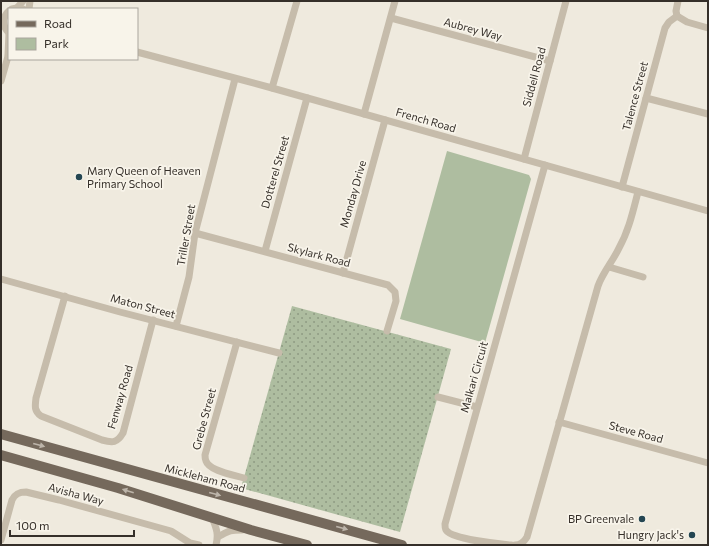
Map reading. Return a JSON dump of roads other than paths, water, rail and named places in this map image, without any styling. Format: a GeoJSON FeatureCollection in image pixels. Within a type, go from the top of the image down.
{"type":"FeatureCollection","features":[{"type":"Feature","properties":{"kind":"main road","name":"Mickleham Road"},"geometry":{"type":"LineString","coordinates":[[1,434],[402,545]]}},
{"type":"Feature","properties":{"kind":"main road"},"geometry":{"type":"LineString","coordinates":[[1,455],[118,488],[251,530],[307,545]]}},
{"type":"Feature","properties":{"kind":"street"},"geometry":{"type":"LineString","coordinates":[[272,88],[297,1]]}},
{"type":"Feature","properties":{"kind":"street"},"geometry":{"type":"LineString","coordinates":[[364,114],[396,1]]}},
{"type":"Feature","properties":{"kind":"street","name":"Siddell Road"},"geometry":{"type":"LineString","coordinates":[[524,159],[566,1]]}},
{"type":"Feature","properties":{"kind":"street"},"geometry":{"type":"LineString","coordinates":[[678,1],[676,11],[677,16],[687,22],[708,28]]}},
{"type":"Feature","properties":{"kind":"street"},"geometry":{"type":"LineString","coordinates":[[2,25],[4,17],[8,11]]}},
{"type":"Feature","properties":{"kind":"street","name":"Talence Street"},"geometry":{"type":"LineString","coordinates":[[622,187],[666,28],[669,22],[677,16]]}},
{"type":"Feature","properties":{"kind":"street","name":"Aubrey Way"},"geometry":{"type":"LineString","coordinates":[[391,18],[550,61]]}},
{"type":"Feature","properties":{"kind":"street","name":"French Road"},"geometry":{"type":"LineString","coordinates":[[138,52],[272,88],[708,211]]}},
{"type":"Feature","properties":{"kind":"street"},"geometry":{"type":"LineString","coordinates":[[1,81],[8,57]]}},
{"type":"Feature","properties":{"kind":"street","name":"Triller Street"},"geometry":{"type":"LineString","coordinates":[[176,326],[189,277],[195,233],[235,79]]}},
{"type":"Feature","properties":{"kind":"street","name":"Dotterel Street"},"geometry":{"type":"LineString","coordinates":[[265,251],[307,98]]}},
{"type":"Feature","properties":{"kind":"street"},"geometry":{"type":"LineString","coordinates":[[646,98],[708,114]]}},
{"type":"Feature","properties":{"kind":"street","name":"Monday Drive"},"geometry":{"type":"LineString","coordinates":[[343,273],[385,120]]}},
{"type":"Feature","properties":{"kind":"street","name":"Malkari Circuit"},"geometry":{"type":"LineString","coordinates":[[511,545],[490,543],[455,536],[446,530],[445,524],[545,165]]}},
{"type":"Feature","properties":{"kind":"street"},"geometry":{"type":"LineString","coordinates":[[515,545],[524,542],[527,537],[598,286],[601,277],[609,267],[627,232],[638,192]]}},
{"type":"Feature","properties":{"kind":"street","name":"Skylark Road"},"geometry":{"type":"LineString","coordinates":[[195,233],[388,285],[395,292],[396,301],[387,331]]}},
{"type":"Feature","properties":{"kind":"street"},"geometry":{"type":"LineString","coordinates":[[609,267],[643,277]]}},
{"type":"Feature","properties":{"kind":"street","name":"Maton Street"},"geometry":{"type":"LineString","coordinates":[[1,279],[279,353]]}},
{"type":"Feature","properties":{"kind":"street","name":"Fenway Road"},"geometry":{"type":"LineString","coordinates":[[65,296],[36,398],[35,409],[41,416],[111,443],[118,440],[123,433],[153,320]]}},
{"type":"Feature","properties":{"kind":"street","name":"Grebe Street"},"geometry":{"type":"LineString","coordinates":[[237,342],[205,455],[209,466],[214,469],[244,478]]}},
{"type":"Feature","properties":{"kind":"street"},"geometry":{"type":"LineString","coordinates":[[438,396],[477,407]]}},
{"type":"Feature","properties":{"kind":"street","name":"Steve Road"},"geometry":{"type":"LineString","coordinates":[[559,422],[708,463]]}},
{"type":"Feature","properties":{"kind":"street","name":"Avisha Way"},"geometry":{"type":"LineString","coordinates":[[1,540],[12,500],[16,494],[26,492],[171,531],[190,542],[199,545]]}},
{"type":"Feature","properties":{"kind":"street"},"geometry":{"type":"LineString","coordinates":[[212,517],[217,529],[218,537],[216,545]]}},
{"type":"Feature","properties":{"kind":"street"},"geometry":{"type":"LineString","coordinates":[[218,537],[233,530],[251,530]]}},
{"type":"Feature","properties":{"kind":"place","name":"Mary Queen of Heaven Primary School"},"geometry":{"type":"Point","coordinates":[79,177]}},
{"type":"Feature","properties":{"kind":"place","name":"BP Greenvale"},"geometry":{"type":"Point","coordinates":[642,519]}},
{"type":"Feature","properties":{"kind":"place","name":"Hungry Jack's"},"geometry":{"type":"Point","coordinates":[692,535]}}]}
